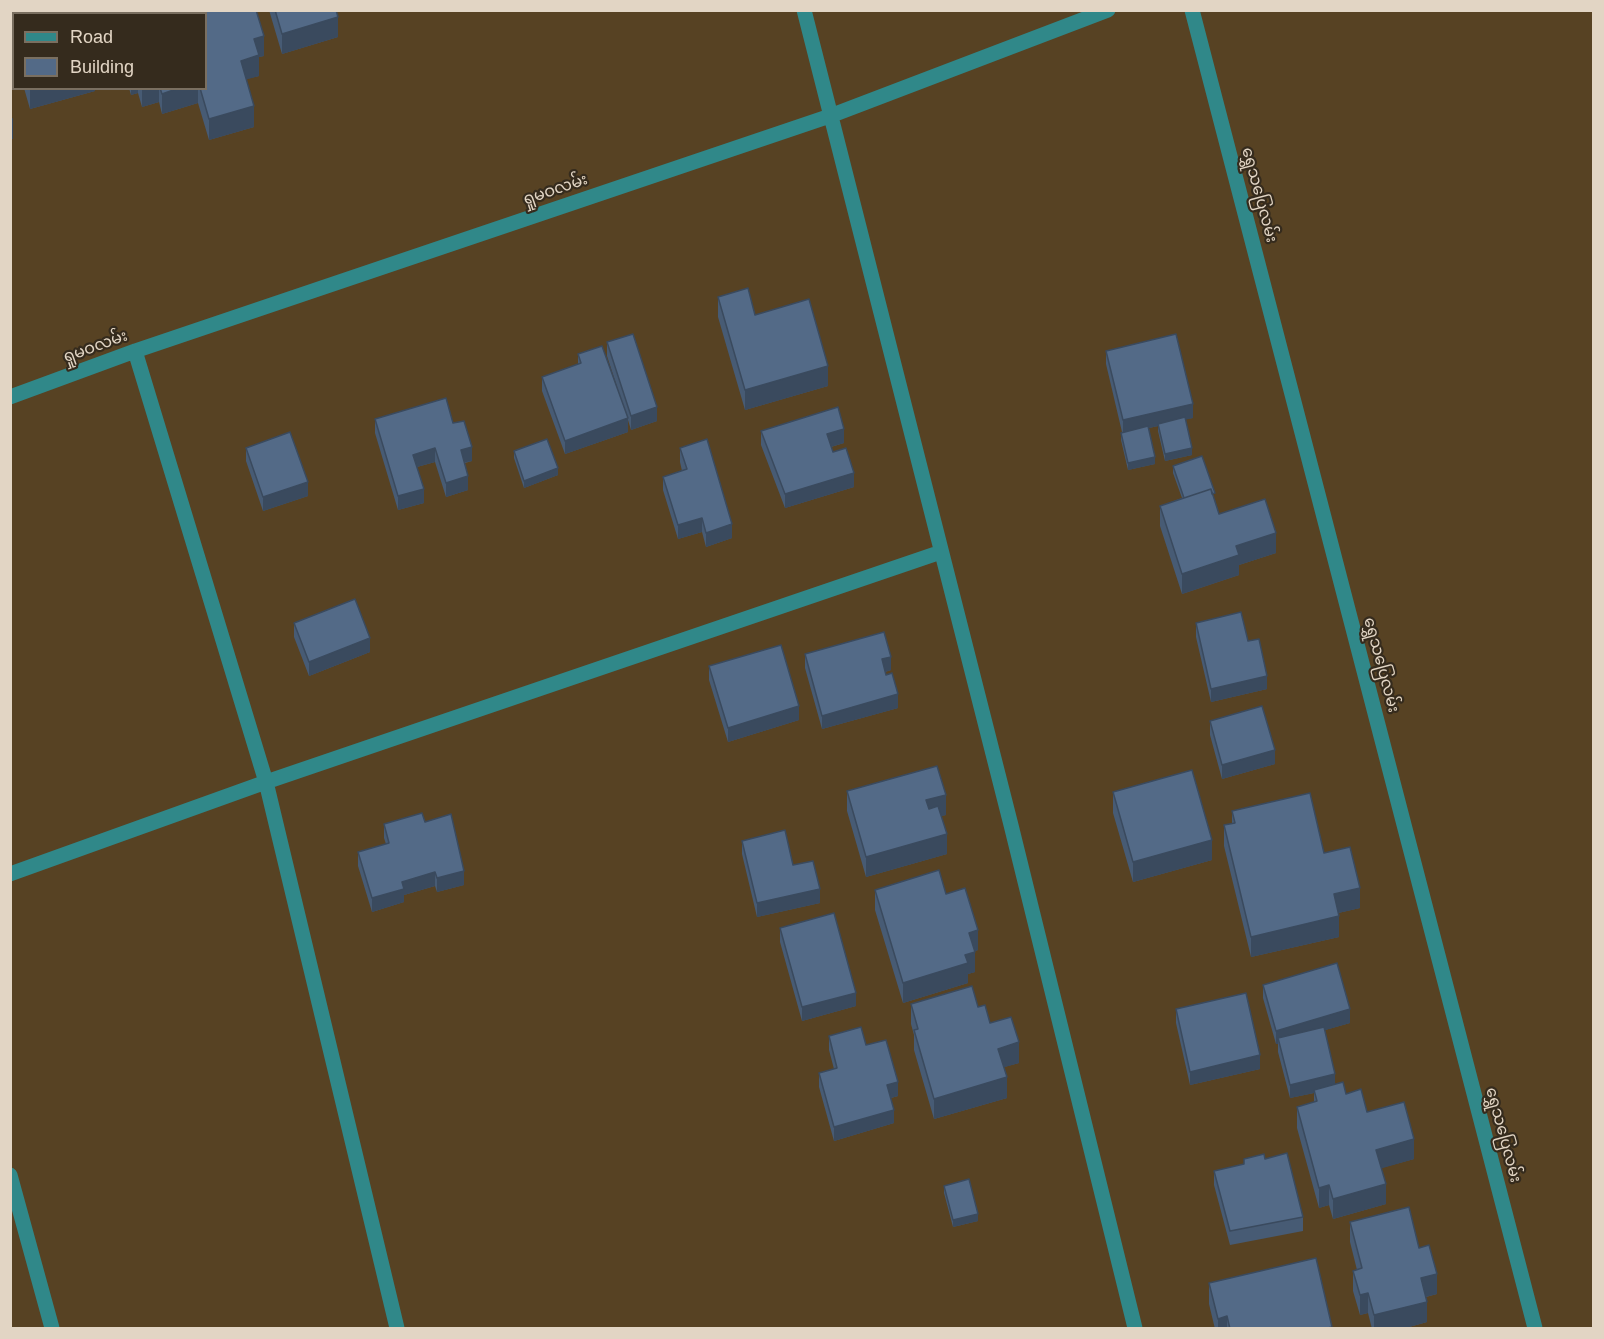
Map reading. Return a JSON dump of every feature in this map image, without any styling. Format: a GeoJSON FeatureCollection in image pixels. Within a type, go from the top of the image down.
{"type":"FeatureCollection","features":[{"type":"Feature","properties":{"kind":"street"},"geometry":{"type":"LineString","coordinates":[[804,10],[1135,1329]]}},
{"type":"Feature","properties":{"kind":"street","name":"ရှုမဝလမ်း"},"geometry":{"type":"LineString","coordinates":[[10,397],[135,351],[830,116],[1108,10]]}},
{"type":"Feature","properties":{"kind":"street","name":"ရွှေသပြေလမ်း"},"geometry":{"type":"LineString","coordinates":[[1192,10],[1535,1329]]}},
{"type":"Feature","properties":{"kind":"street"},"geometry":{"type":"LineString","coordinates":[[135,351],[266,782],[397,1329]]}},
{"type":"Feature","properties":{"kind":"street"},"geometry":{"type":"LineString","coordinates":[[10,873],[266,782],[941,552]]}},
{"type":"Feature","properties":{"kind":"street"},"geometry":{"type":"LineString","coordinates":[[10,1175],[52,1329]]}},
{"type":"Feature","properties":{"kind":"building"},"geometry":{"type":"Polygon","coordinates":[[[10,10],[77,10],[78,12],[12,12],[12,29],[10,10]]]}},
{"type":"Feature","properties":{"kind":"building"},"geometry":{"type":"Polygon","coordinates":[[[123,10],[256,10],[264,36],[254,39],[259,55],[241,61],[254,106],[209,119],[201,90],[207,90],[207,12],[124,12],[123,10]]]}},
{"type":"Feature","properties":{"kind":"building"},"geometry":{"type":"Polygon","coordinates":[[[275,10],[336,10],[338,17],[282,34],[275,10]]]}},
{"type":"Feature","properties":{"kind":"building"},"geometry":{"type":"Polygon","coordinates":[[[161,90],[173,90],[162,94],[161,90]]]}},
{"type":"Feature","properties":{"kind":"building"},"geometry":{"type":"Polygon","coordinates":[[[748,288],[755,315],[809,299],[828,366],[745,390],[718,297],[748,288]]]}},
{"type":"Feature","properties":{"kind":"building"},"geometry":{"type":"Polygon","coordinates":[[[633,334],[657,407],[631,416],[607,342],[633,334]]]}},
{"type":"Feature","properties":{"kind":"building"},"geometry":{"type":"Polygon","coordinates":[[[1176,334],[1193,404],[1123,420],[1106,351],[1176,334]]]}},
{"type":"Feature","properties":{"kind":"building"},"geometry":{"type":"Polygon","coordinates":[[[602,346],[628,418],[565,441],[542,377],[581,363],[578,354],[602,346]]]}},
{"type":"Feature","properties":{"kind":"building"},"geometry":{"type":"Polygon","coordinates":[[[446,398],[453,423],[464,421],[472,447],[461,450],[468,476],[446,483],[435,448],[413,455],[424,489],[398,496],[375,419],[446,398]]]}},
{"type":"Feature","properties":{"kind":"building"},"geometry":{"type":"Polygon","coordinates":[[[838,407],[844,429],[827,434],[833,452],[846,448],[854,473],[785,494],[761,431],[838,407]]]}},
{"type":"Feature","properties":{"kind":"building"},"geometry":{"type":"Polygon","coordinates":[[[1185,417],[1192,448],[1165,454],[1158,424],[1185,417]]]}},
{"type":"Feature","properties":{"kind":"building"},"geometry":{"type":"Polygon","coordinates":[[[1148,426],[1155,457],[1128,463],[1121,433],[1148,426]]]}},
{"type":"Feature","properties":{"kind":"building"},"geometry":{"type":"Polygon","coordinates":[[[290,432],[308,482],[263,497],[246,448],[290,432]]]}},
{"type":"Feature","properties":{"kind":"building"},"geometry":{"type":"Polygon","coordinates":[[[547,439],[558,468],[524,481],[514,451],[547,439]]]}},
{"type":"Feature","properties":{"kind":"building"},"geometry":{"type":"Polygon","coordinates":[[[707,439],[732,524],[706,533],[702,518],[678,525],[663,477],[687,469],[680,448],[707,439]]]}},
{"type":"Feature","properties":{"kind":"building"},"geometry":{"type":"Polygon","coordinates":[[[1202,456],[1215,493],[1212,494],[1211,489],[1184,498],[1173,466],[1202,456]]]}},
{"type":"Feature","properties":{"kind":"building"},"geometry":{"type":"Polygon","coordinates":[[[1211,489],[1219,514],[1265,499],[1276,533],[1236,546],[1239,555],[1182,574],[1160,506],[1211,489]]]}},
{"type":"Feature","properties":{"kind":"building"},"geometry":{"type":"Polygon","coordinates":[[[355,599],[370,638],[309,662],[294,623],[355,599]]]}},
{"type":"Feature","properties":{"kind":"building"},"geometry":{"type":"Polygon","coordinates":[[[1241,612],[1248,641],[1259,639],[1267,676],[1211,689],[1196,623],[1241,612]]]}},
{"type":"Feature","properties":{"kind":"building"},"geometry":{"type":"Polygon","coordinates":[[[884,632],[891,657],[882,659],[886,675],[892,673],[898,694],[822,716],[805,654],[884,632]]]}},
{"type":"Feature","properties":{"kind":"building"},"geometry":{"type":"Polygon","coordinates":[[[781,645],[799,706],[728,728],[709,666],[781,645]]]}},
{"type":"Feature","properties":{"kind":"building"},"geometry":{"type":"Polygon","coordinates":[[[1262,706],[1275,750],[1222,765],[1210,721],[1262,706]]]}},
{"type":"Feature","properties":{"kind":"building"},"geometry":{"type":"Polygon","coordinates":[[[937,766],[946,795],[926,800],[929,809],[938,806],[947,834],[866,857],[847,791],[937,766]]]}},
{"type":"Feature","properties":{"kind":"building"},"geometry":{"type":"Polygon","coordinates":[[[1192,770],[1212,840],[1133,862],[1113,792],[1192,770]]]}},
{"type":"Feature","properties":{"kind":"building"},"geometry":{"type":"Polygon","coordinates":[[[1310,793],[1324,853],[1350,847],[1360,888],[1334,894],[1339,916],[1251,937],[1224,825],[1235,823],[1232,811],[1310,793]]]}},
{"type":"Feature","properties":{"kind":"building"},"geometry":{"type":"Polygon","coordinates":[[[422,813],[425,822],[451,814],[464,871],[437,878],[435,872],[402,882],[404,889],[372,898],[358,852],[389,843],[384,824],[422,813]]]}},
{"type":"Feature","properties":{"kind":"building"},"geometry":{"type":"Polygon","coordinates":[[[785,830],[793,865],[813,861],[820,889],[757,903],[742,841],[785,830]]]}},
{"type":"Feature","properties":{"kind":"building"},"geometry":{"type":"Polygon","coordinates":[[[939,870],[946,894],[965,888],[978,930],[969,933],[975,952],[965,955],[968,963],[903,983],[875,890],[939,870]]]}},
{"type":"Feature","properties":{"kind":"building"},"geometry":{"type":"Polygon","coordinates":[[[834,913],[856,993],[802,1007],[780,928],[834,913]]]}},
{"type":"Feature","properties":{"kind":"building"},"geometry":{"type":"Polygon","coordinates":[[[1337,963],[1350,1009],[1276,1031],[1263,985],[1337,963]]]}},
{"type":"Feature","properties":{"kind":"building"},"geometry":{"type":"Polygon","coordinates":[[[972,986],[978,1007],[985,1005],[990,1023],[1011,1017],[1019,1042],[998,1049],[1007,1077],[934,1099],[914,1030],[918,1029],[911,1004],[972,986]]]}},
{"type":"Feature","properties":{"kind":"building"},"geometry":{"type":"Polygon","coordinates":[[[1246,993],[1260,1055],[1190,1072],[1176,1009],[1246,993]]]}},
{"type":"Feature","properties":{"kind":"building"},"geometry":{"type":"Polygon","coordinates":[[[861,1027],[866,1045],[886,1040],[898,1082],[887,1085],[894,1110],[834,1127],[819,1073],[837,1068],[829,1036],[861,1027]]]}},
{"type":"Feature","properties":{"kind":"building"},"geometry":{"type":"Polygon","coordinates":[[[1324,1027],[1335,1074],[1290,1085],[1278,1038],[1324,1027]]]}},
{"type":"Feature","properties":{"kind":"building"},"geometry":{"type":"Polygon","coordinates":[[[1343,1082],[1346,1094],[1361,1089],[1367,1112],[1404,1102],[1414,1139],[1376,1150],[1386,1184],[1333,1199],[1329,1185],[1319,1188],[1297,1107],[1317,1101],[1314,1090],[1343,1082]]]}},
{"type":"Feature","properties":{"kind":"building"},"geometry":{"type":"Polygon","coordinates":[[[1287,1153],[1303,1217],[1230,1231],[1214,1171],[1244,1164],[1244,1159],[1264,1154],[1265,1159],[1287,1153]]]}},
{"type":"Feature","properties":{"kind":"building"},"geometry":{"type":"Polygon","coordinates":[[[969,1179],[978,1214],[953,1220],[944,1186],[969,1179]]]}},
{"type":"Feature","properties":{"kind":"building"},"geometry":{"type":"Polygon","coordinates":[[[1409,1207],[1419,1248],[1429,1245],[1437,1274],[1421,1278],[1427,1302],[1374,1315],[1368,1293],[1360,1295],[1353,1271],[1362,1268],[1350,1222],[1409,1207]]]}},
{"type":"Feature","properties":{"kind":"building"},"geometry":{"type":"Polygon","coordinates":[[[1316,1258],[1332,1327],[1324,1329],[1230,1329],[1227,1316],[1218,1319],[1209,1283],[1316,1258]]]}}]}
